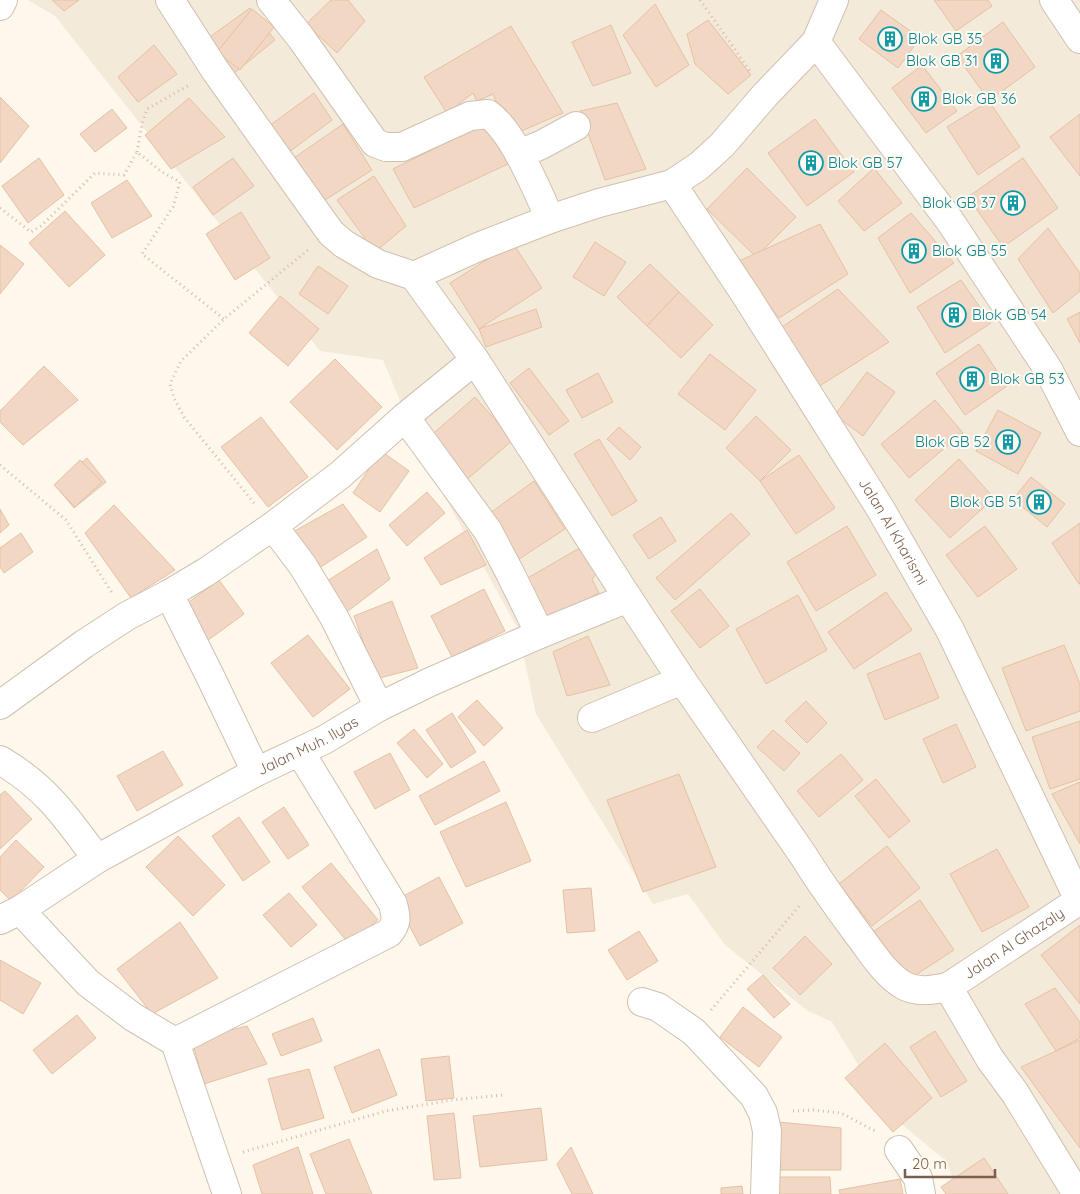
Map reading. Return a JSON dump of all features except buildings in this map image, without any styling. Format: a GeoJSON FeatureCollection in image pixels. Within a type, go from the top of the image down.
{"type":"FeatureCollection","features":[{"type":"Feature","properties":{"kind":"street"},"geometry":{"type":"LineString","coordinates":[[0,6],[3,0]]}},
{"type":"Feature","properties":{"kind":"street"},"geometry":{"type":"LineString","coordinates":[[170,0],[215,70],[330,233],[344,244],[378,264],[414,276],[475,360],[682,680],[820,882],[879,962],[894,978],[905,986],[920,990],[948,987],[990,1059],[1015,1093],[1077,1194]]}},
{"type":"Feature","properties":{"kind":"street"},"geometry":{"type":"LineString","coordinates":[[271,0],[301,38],[375,143],[386,147],[402,147],[470,116],[488,114],[496,119],[519,154],[550,219]]}},
{"type":"Feature","properties":{"kind":"street"},"geometry":{"type":"LineString","coordinates":[[414,276],[478,247],[550,219],[599,203],[672,184],[699,166],[722,145],[766,94],[816,42],[834,0]]}},
{"type":"Feature","properties":{"kind":"street"},"geometry":{"type":"LineString","coordinates":[[1054,0],[1080,39]]}},
{"type":"Feature","properties":{"kind":"street"},"geometry":{"type":"LineString","coordinates":[[816,42],[950,221],[1048,369],[1080,432]]}},
{"type":"Feature","properties":{"kind":"street"},"geometry":{"type":"LineString","coordinates":[[519,154],[576,126]]}},
{"type":"Feature","properties":{"kind":"street","name":"Jalan Al Kharismi"},"geometry":{"type":"LineString","coordinates":[[672,184],[747,297],[880,508],[950,630],[1079,900]]}},
{"type":"Feature","properties":{"kind":"street"},"geometry":{"type":"LineString","coordinates":[[0,705],[84,644],[127,616],[206,572],[272,526],[340,475],[405,417],[475,360]]}},
{"type":"Feature","properties":{"kind":"street"},"geometry":{"type":"LineString","coordinates":[[405,417],[488,531],[540,634]]}},
{"type":"Feature","properties":{"kind":"street"},"geometry":{"type":"LineString","coordinates":[[272,526],[303,566],[334,617],[379,707]]}},
{"type":"Feature","properties":{"kind":"street"},"geometry":{"type":"LineString","coordinates":[[169,594],[256,772]]}},
{"type":"Feature","properties":{"kind":"street","name":"Jalan Muh. Ilyas"},"geometry":{"type":"LineString","coordinates":[[10,915],[97,859],[256,772],[324,740],[379,707],[430,682],[628,598]]}},
{"type":"Feature","properties":{"kind":"street"},"geometry":{"type":"LineString","coordinates":[[592,718],[682,680]]}},
{"type":"Feature","properties":{"kind":"street"},"geometry":{"type":"LineString","coordinates":[[175,1042],[389,933],[395,925],[396,916],[393,904],[300,752]]}},
{"type":"Feature","properties":{"kind":"street"},"geometry":{"type":"LineString","coordinates":[[0,760],[42,790],[61,810],[97,859]]}},
{"type":"Feature","properties":{"kind":"street","name":"Jalan Al Ghazaly"},"geometry":{"type":"LineString","coordinates":[[948,987],[1079,900]]}},
{"type":"Feature","properties":{"kind":"street"},"geometry":{"type":"LineString","coordinates":[[10,915],[88,984],[133,1017],[175,1042],[227,1194]]}},
{"type":"Feature","properties":{"kind":"street"},"geometry":{"type":"LineString","coordinates":[[642,1002],[658,1007],[694,1032],[754,1096],[763,1113],[767,1131],[765,1194]]}},
{"type":"Feature","properties":{"kind":"street"},"geometry":{"type":"LineString","coordinates":[[899,1150],[918,1178],[921,1194]]}},
{"type":"Feature","properties":{"kind":"path"},"geometry":{"type":"LineString","coordinates":[[700,0],[766,94]]}},
{"type":"Feature","properties":{"kind":"path"},"geometry":{"type":"LineString","coordinates":[[0,208],[30,232],[41,226],[95,173],[124,175],[137,152],[147,109],[215,70]]}},
{"type":"Feature","properties":{"kind":"path"},"geometry":{"type":"LineString","coordinates":[[137,152],[162,172],[180,182],[173,207],[142,254],[224,319]]}},
{"type":"Feature","properties":{"kind":"path"},"geometry":{"type":"LineString","coordinates":[[272,526],[184,417],[174,398],[170,384],[181,361],[224,319],[286,266],[330,233]]}},
{"type":"Feature","properties":{"kind":"path"},"geometry":{"type":"LineString","coordinates":[[0,465],[66,520],[127,616]]}},
{"type":"Feature","properties":{"kind":"path"},"geometry":{"type":"LineString","coordinates":[[731,985],[820,882]]}},
{"type":"Feature","properties":{"kind":"path"},"geometry":{"type":"LineString","coordinates":[[216,1160],[386,1111],[452,1100],[503,1095]]}},
{"type":"Feature","properties":{"kind":"path"},"geometry":{"type":"LineString","coordinates":[[763,1113],[813,1110],[841,1113],[876,1130],[899,1150]]}},
{"type":"Feature","properties":{"kind":"shaded area"},"geometry":{"type":"Polygon","coordinates":[[[28,0],[1080,0],[1080,1194],[960,1194],[945,1160],[887,1112],[832,1022],[808,1011],[725,945],[688,894],[653,904],[536,714],[518,629],[426,463],[383,360],[320,351],[55,16],[28,0]]]}},
{"type":"Feature","properties":{"kind":"place","name":"Blok GB 35"},"geometry":{"type":"Point","coordinates":[890,39]}},
{"type":"Feature","properties":{"kind":"place","name":"Blok GB 31"},"geometry":{"type":"Point","coordinates":[996,61]}},
{"type":"Feature","properties":{"kind":"place","name":"Blok GB 36"},"geometry":{"type":"Point","coordinates":[924,99]}},
{"type":"Feature","properties":{"kind":"place","name":"Blok GB 57"},"geometry":{"type":"Point","coordinates":[811,163]}},
{"type":"Feature","properties":{"kind":"place","name":"Blok GB 37"},"geometry":{"type":"Point","coordinates":[1013,203]}},
{"type":"Feature","properties":{"kind":"place","name":"Blok GB 55"},"geometry":{"type":"Point","coordinates":[914,251]}},
{"type":"Feature","properties":{"kind":"place","name":"Blok GB 54"},"geometry":{"type":"Point","coordinates":[954,315]}},
{"type":"Feature","properties":{"kind":"place","name":"Blok GB 53"},"geometry":{"type":"Point","coordinates":[972,379]}},
{"type":"Feature","properties":{"kind":"place","name":"Blok GB 52"},"geometry":{"type":"Point","coordinates":[1008,442]}},
{"type":"Feature","properties":{"kind":"place","name":"Blok GB 51"},"geometry":{"type":"Point","coordinates":[1039,502]}}]}
